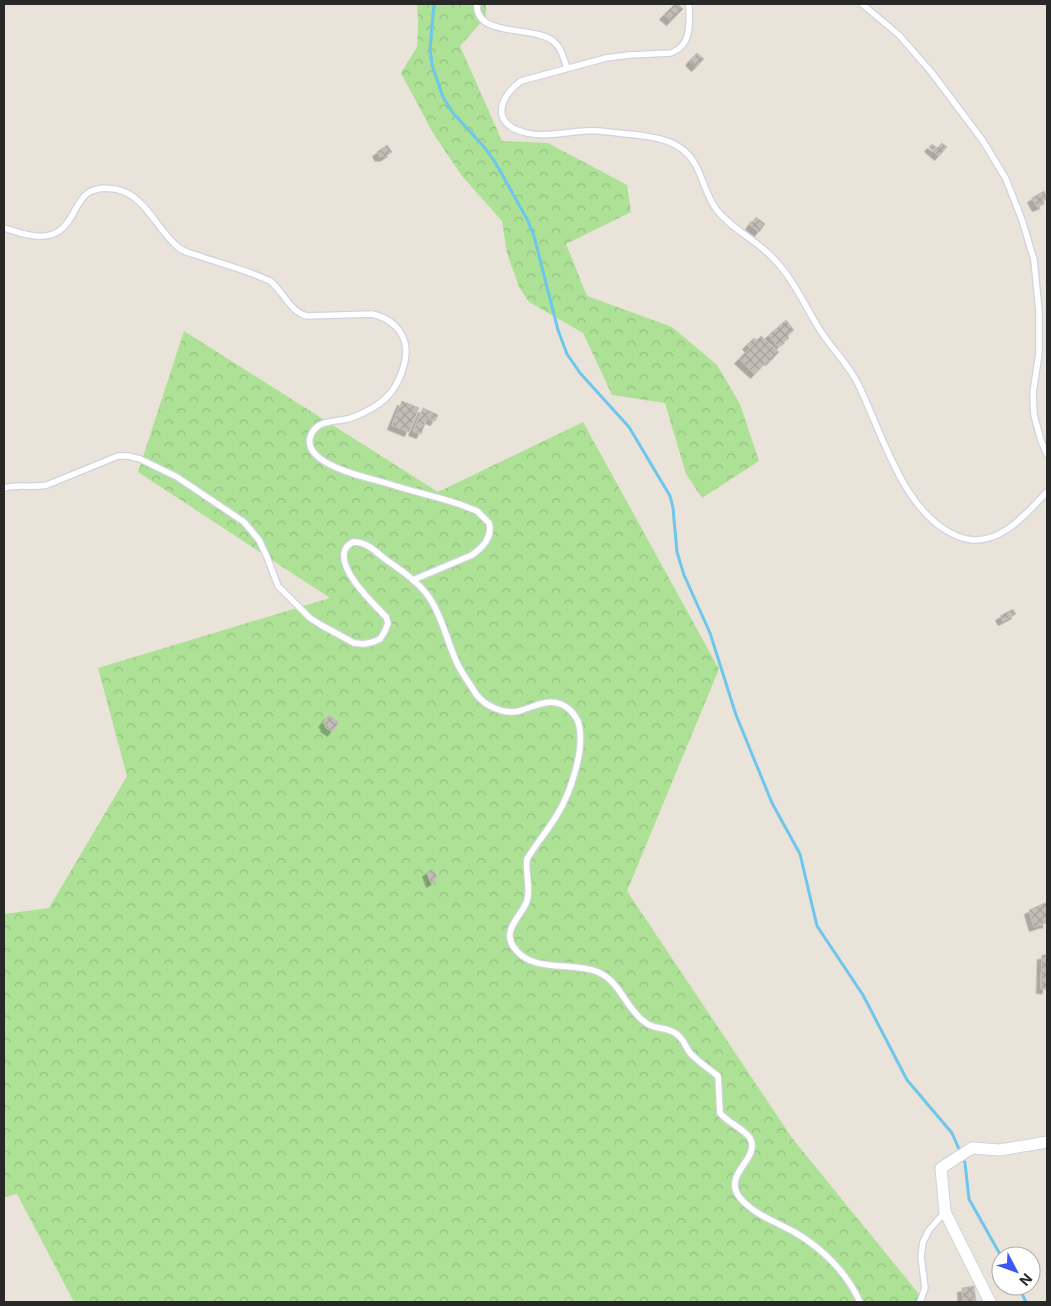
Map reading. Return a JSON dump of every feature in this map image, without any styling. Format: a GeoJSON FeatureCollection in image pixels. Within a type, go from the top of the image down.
{"type":"FeatureCollection","features":[{"type":"Feature","properties":{"kind":"street"},"geometry":{"type":"LineString","coordinates":[[990,1302],[945,1212],[941,1168],[972,1148],[1000,1150],[1047,1142]]}},
{"type":"Feature","properties":{"kind":"lane"},"geometry":{"type":"LineString","coordinates":[[477,4],[479,16],[486,24],[532,32],[555,42],[560,49],[567,68]]}},
{"type":"Feature","properties":{"kind":"lane"},"geometry":{"type":"LineString","coordinates":[[689,4],[690,32],[688,38],[677,51],[606,58],[522,81],[512,88],[502,104],[503,118],[516,130],[524,133],[588,131],[654,137],[678,146],[693,160],[706,191],[720,214],[744,236],[770,254],[783,268],[823,335],[850,370],[894,464],[910,492],[931,519],[947,532],[960,538],[972,540],[998,536],[1011,528],[1047,492]]}},
{"type":"Feature","properties":{"kind":"lane"},"geometry":{"type":"LineString","coordinates":[[862,4],[899,35],[932,73],[983,141],[1006,179],[1022,220],[1034,260],[1039,311],[1039,353],[1033,393],[1034,415],[1040,440],[1047,454]]}},
{"type":"Feature","properties":{"kind":"lane"},"geometry":{"type":"LineString","coordinates":[[4,228],[24,235],[43,236],[58,232],[64,226],[83,196],[98,189],[114,189],[126,192],[139,201],[178,248],[270,281],[289,304],[300,313],[307,316],[372,314],[382,316],[390,321],[398,329],[405,341],[407,351],[399,382],[386,399],[371,409],[350,419],[319,424],[314,429],[309,443],[312,451],[324,462],[346,471],[459,504],[476,511],[489,522],[489,533],[480,549],[472,555],[413,580]]}},
{"type":"Feature","properties":{"kind":"lane"},"geometry":{"type":"LineString","coordinates":[[4,488],[10,486],[35,487],[47,485],[118,456],[140,459],[177,477],[244,522],[258,540],[278,586],[284,594],[310,618],[354,643],[373,642],[380,638],[388,623],[386,617],[356,584],[346,566],[344,550],[347,546],[353,542],[366,544],[413,580],[432,601],[458,666],[481,700],[489,706],[510,712],[550,702],[559,703],[571,712],[579,725],[578,762],[564,803],[527,859],[527,900],[510,933],[513,946],[525,958],[533,962],[561,967],[582,968],[608,978],[621,992],[638,1017],[648,1026],[671,1031],[681,1037],[693,1056],[718,1076],[720,1114],[748,1136],[751,1141],[750,1154],[736,1176],[738,1195],[755,1211],[797,1234],[818,1249],[843,1274],[860,1302]]}},
{"type":"Feature","properties":{"kind":"lane"},"geometry":{"type":"LineString","coordinates":[[920,1302],[925,1288],[921,1257],[923,1242],[929,1230],[945,1212]]}},
{"type":"Feature","properties":{"kind":"green space"},"geometry":{"type":"Polygon","coordinates":[[[417,4],[486,4],[486,17],[460,46],[502,141],[548,143],[627,185],[631,212],[566,244],[587,296],[672,327],[717,365],[740,404],[759,461],[702,498],[686,474],[665,403],[612,395],[583,333],[529,302],[519,287],[507,253],[502,221],[462,176],[433,133],[401,73],[417,47],[417,4]]]}},
{"type":"Feature","properties":{"kind":"green space"},"geometry":{"type":"Polygon","coordinates":[[[184,331],[438,492],[583,422],[719,669],[627,891],[792,1138],[919,1294],[921,1302],[74,1302],[17,1194],[4,1197],[4,914],[49,908],[127,776],[98,668],[330,598],[138,472],[184,331]]]}},
{"type":"Feature","properties":{"kind":"building"},"geometry":{"type":"Polygon","coordinates":[[[675,4],[678,4],[683,9],[671,21],[664,15],[675,4]]]}},
{"type":"Feature","properties":{"kind":"building"},"geometry":{"type":"Polygon","coordinates":[[[697,53],[704,59],[696,67],[690,61],[697,53]]]}},
{"type":"Feature","properties":{"kind":"building"},"geometry":{"type":"Polygon","coordinates":[[[942,143],[947,147],[939,156],[929,147],[932,144],[937,148],[942,143]]]}},
{"type":"Feature","properties":{"kind":"building"},"geometry":{"type":"Polygon","coordinates":[[[387,145],[392,152],[384,157],[380,157],[377,152],[387,145]]]}},
{"type":"Feature","properties":{"kind":"building"},"geometry":{"type":"Polygon","coordinates":[[[1044,191],[1047,199],[1043,201],[1044,204],[1037,207],[1032,198],[1044,191]]]}},
{"type":"Feature","properties":{"kind":"building"},"geometry":{"type":"Polygon","coordinates":[[[756,217],[765,224],[759,232],[750,225],[756,217]]]}},
{"type":"Feature","properties":{"kind":"building"},"geometry":{"type":"Polygon","coordinates":[[[786,320],[794,330],[787,336],[789,338],[778,347],[769,335],[786,320]]]}},
{"type":"Feature","properties":{"kind":"building"},"geometry":{"type":"Polygon","coordinates":[[[761,336],[779,352],[770,361],[768,360],[755,374],[739,359],[750,348],[747,345],[754,338],[757,340],[761,336]]]}},
{"type":"Feature","properties":{"kind":"building"},"geometry":{"type":"Polygon","coordinates":[[[402,401],[419,408],[409,432],[392,425],[402,401]]]}},
{"type":"Feature","properties":{"kind":"building"},"geometry":{"type":"Polygon","coordinates":[[[423,408],[438,415],[435,421],[427,418],[421,434],[413,431],[423,408]]]}},
{"type":"Feature","properties":{"kind":"building"},"geometry":{"type":"Polygon","coordinates":[[[1013,609],[1016,614],[1003,621],[1000,616],[1013,609]]]}},
{"type":"Feature","properties":{"kind":"building"},"geometry":{"type":"Polygon","coordinates":[[[329,715],[338,724],[332,732],[323,723],[329,715]]]}},
{"type":"Feature","properties":{"kind":"building"},"geometry":{"type":"Polygon","coordinates":[[[432,869],[437,877],[431,883],[427,872],[432,869]]]}},
{"type":"Feature","properties":{"kind":"building"},"geometry":{"type":"Polygon","coordinates":[[[1045,903],[1047,904],[1047,924],[1034,927],[1029,910],[1045,903]]]}},
{"type":"Feature","properties":{"kind":"building"},"geometry":{"type":"Polygon","coordinates":[[[1042,955],[1047,955],[1047,989],[1041,989],[1042,955]]]}},
{"type":"Feature","properties":{"kind":"building"},"geometry":{"type":"Polygon","coordinates":[[[974,1286],[976,1302],[963,1302],[962,1288],[974,1286]]]}},
{"type":"Feature","properties":{"kind":"waterway"},"geometry":{"type":"LineString","coordinates":[[434,4],[430,49],[432,65],[443,97],[453,113],[485,148],[495,162],[527,219],[534,236],[558,330],[567,354],[580,373],[629,427],[670,496],[677,552],[684,575],[710,633],[736,715],[772,803],[800,854],[817,926],[863,995],[907,1080],[952,1133],[965,1163],[969,1199],[995,1246]]}},
{"type":"Feature","properties":{"kind":"waterway"},"geometry":{"type":"LineString","coordinates":[[1023,1296],[1026,1302]]}}]}
